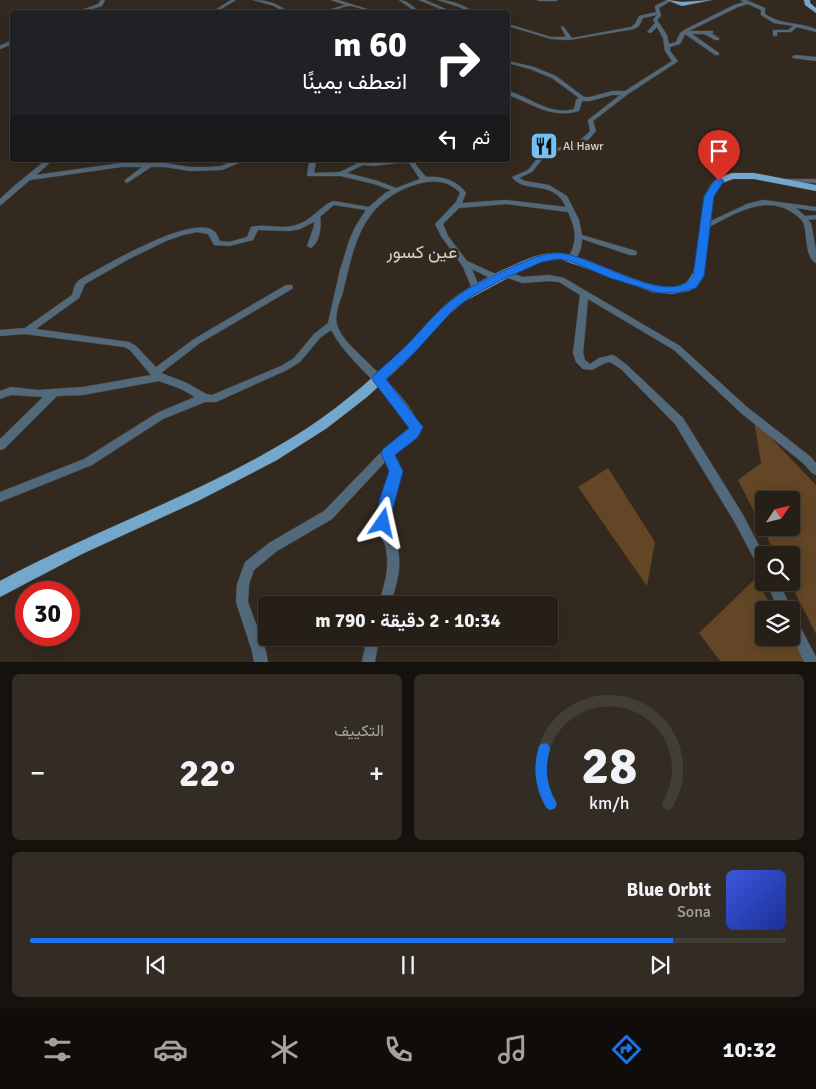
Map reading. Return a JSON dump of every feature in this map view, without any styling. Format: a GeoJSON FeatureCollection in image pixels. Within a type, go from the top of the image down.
{"type":"FeatureCollection","features":[{"type":"Feature","properties":{"kind":"main road"},"geometry":{"type":"LineString","coordinates":[[668,1],[682,4],[709,0]]}},
{"type":"Feature","properties":{"kind":"main road"},"geometry":{"type":"LineString","coordinates":[[807,0],[807,4],[816,11]]}},
{"type":"Feature","properties":{"kind":"main road"},"geometry":{"type":"LineString","coordinates":[[0,589],[77,548],[228,480],[258,464],[324,423],[411,349],[451,306],[476,289],[501,276],[540,259],[558,256],[572,258],[647,287],[667,290],[686,288],[692,285],[699,276],[709,196],[719,181],[739,175],[778,180],[816,188]]}},
{"type":"Feature","properties":{"kind":"street"},"geometry":{"type":"LineString","coordinates":[[84,10],[100,5],[103,0]]}},
{"type":"Feature","properties":{"kind":"street"},"geometry":{"type":"LineString","coordinates":[[217,10],[234,0]]}},
{"type":"Feature","properties":{"kind":"street"},"geometry":{"type":"LineString","coordinates":[[255,0],[276,5],[283,10]]}},
{"type":"Feature","properties":{"kind":"street"},"geometry":{"type":"LineString","coordinates":[[332,0],[368,10]]}},
{"type":"Feature","properties":{"kind":"street"},"geometry":{"type":"LineString","coordinates":[[401,0],[417,10]]}},
{"type":"Feature","properties":{"kind":"street"},"geometry":{"type":"LineString","coordinates":[[420,0],[446,10]]}},
{"type":"Feature","properties":{"kind":"street"},"geometry":{"type":"LineString","coordinates":[[440,0],[468,10]]}},
{"type":"Feature","properties":{"kind":"street"},"geometry":{"type":"LineString","coordinates":[[539,0],[556,0]]}},
{"type":"Feature","properties":{"kind":"street"},"geometry":{"type":"LineString","coordinates":[[654,0],[668,1]]}},
{"type":"Feature","properties":{"kind":"street"},"geometry":{"type":"LineString","coordinates":[[572,258],[578,250],[579,236],[565,198],[544,186],[518,181],[515,177],[530,171],[546,151],[572,148],[588,137],[593,131],[590,121],[626,93],[674,62],[675,60],[667,51],[664,32],[655,19],[659,16],[657,7],[668,1]]}},
{"type":"Feature","properties":{"kind":"street"},"geometry":{"type":"LineString","coordinates":[[667,46],[678,43],[687,33],[745,2],[763,9],[764,15],[769,19],[796,27],[807,27],[816,31]]}},
{"type":"Feature","properties":{"kind":"street"},"geometry":{"type":"LineString","coordinates":[[332,10],[349,4]]}},
{"type":"Feature","properties":{"kind":"street"},"geometry":{"type":"LineString","coordinates":[[510,33],[530,38],[569,39],[634,27],[641,17],[659,13]]}},
{"type":"Feature","properties":{"kind":"street"},"geometry":{"type":"LineString","coordinates":[[649,32],[657,24]]}},
{"type":"Feature","properties":{"kind":"street"},"geometry":{"type":"LineString","coordinates":[[510,26],[551,38]]}},
{"type":"Feature","properties":{"kind":"street"},"geometry":{"type":"LineString","coordinates":[[563,26],[569,39]]}},
{"type":"Feature","properties":{"kind":"street"},"geometry":{"type":"LineString","coordinates":[[608,26],[620,30]]}},
{"type":"Feature","properties":{"kind":"street"},"geometry":{"type":"LineString","coordinates":[[775,35],[775,32],[789,31],[796,27]]}},
{"type":"Feature","properties":{"kind":"street"},"geometry":{"type":"LineString","coordinates":[[687,33],[708,32],[717,39]]}},
{"type":"Feature","properties":{"kind":"street"},"geometry":{"type":"LineString","coordinates":[[687,33],[717,54]]}},
{"type":"Feature","properties":{"kind":"street"},"geometry":{"type":"LineString","coordinates":[[795,56],[816,59]]}},
{"type":"Feature","properties":{"kind":"street"},"geometry":{"type":"LineString","coordinates":[[510,62],[532,68],[554,77],[578,96],[585,98]]}},
{"type":"Feature","properties":{"kind":"street"},"geometry":{"type":"LineString","coordinates":[[510,94],[546,108],[564,112],[577,110],[579,100],[585,98],[609,93],[626,93]]}},
{"type":"Feature","properties":{"kind":"street"},"geometry":{"type":"LineString","coordinates":[[0,203],[47,162]]}},
{"type":"Feature","properties":{"kind":"street"},"geometry":{"type":"LineString","coordinates":[[27,178],[109,166],[149,165],[208,169],[222,168],[238,162]]}},
{"type":"Feature","properties":{"kind":"street"},"geometry":{"type":"LineString","coordinates":[[313,162],[310,176],[342,174],[376,182],[396,190]]}},
{"type":"Feature","properties":{"kind":"street"},"geometry":{"type":"LineString","coordinates":[[342,174],[362,163],[371,166],[385,162]]}},
{"type":"Feature","properties":{"kind":"street"},"geometry":{"type":"LineString","coordinates":[[413,162],[425,180]]}},
{"type":"Feature","properties":{"kind":"street"},"geometry":{"type":"LineString","coordinates":[[127,182],[149,165]]}},
{"type":"Feature","properties":{"kind":"street"},"geometry":{"type":"LineString","coordinates":[[261,662],[242,602],[243,584],[249,566],[273,547],[328,515],[387,453],[412,435],[416,427],[378,378],[342,341],[332,324],[333,313],[352,240],[361,221],[370,208],[379,200],[396,190],[425,180],[443,180],[459,187],[463,193],[457,206],[439,224],[442,234],[465,263],[476,289]]}},
{"type":"Feature","properties":{"kind":"street"},"geometry":{"type":"LineString","coordinates":[[778,180],[816,181]]}},
{"type":"Feature","properties":{"kind":"street"},"geometry":{"type":"LineString","coordinates":[[457,206],[506,202],[569,210]]}},
{"type":"Feature","properties":{"kind":"street"},"geometry":{"type":"LineString","coordinates":[[27,332],[76,296],[79,285],[82,282],[170,236],[206,230],[213,234],[218,243],[226,245],[250,238],[254,229],[258,228],[296,228],[317,218],[333,203],[370,208]]}},
{"type":"Feature","properties":{"kind":"street"},"geometry":{"type":"LineString","coordinates":[[704,226],[756,203],[781,203],[816,209]]}},
{"type":"Feature","properties":{"kind":"street"},"geometry":{"type":"LineString","coordinates":[[781,203],[805,218],[816,217]]}},
{"type":"Feature","properties":{"kind":"street"},"geometry":{"type":"LineString","coordinates":[[311,246],[318,226],[317,218]]}},
{"type":"Feature","properties":{"kind":"street"},"geometry":{"type":"LineString","coordinates":[[805,218],[810,244],[816,261]]}},
{"type":"Feature","properties":{"kind":"street"},"geometry":{"type":"LineString","coordinates":[[579,236],[586,236],[633,253]]}},
{"type":"Feature","properties":{"kind":"street"},"geometry":{"type":"LineString","coordinates":[[465,263],[501,276],[522,280],[557,279],[677,348],[744,410],[807,460],[816,470]]}},
{"type":"Feature","properties":{"kind":"street"},"geometry":{"type":"LineString","coordinates":[[0,394],[11,391],[23,394],[54,394],[83,391],[157,375],[197,341],[290,287]]}},
{"type":"Feature","properties":{"kind":"street"},"geometry":{"type":"LineString","coordinates":[[584,294],[578,353],[581,362],[586,367],[592,367],[602,360],[612,358],[624,367],[679,421],[738,517],[755,549]]}},
{"type":"Feature","properties":{"kind":"street"},"geometry":{"type":"LineString","coordinates":[[0,334],[27,332],[126,344],[133,348],[157,375],[184,386],[204,398],[213,399],[284,368],[297,360],[317,336],[332,324]]}},
{"type":"Feature","properties":{"kind":"street"},"geometry":{"type":"LineString","coordinates":[[0,446],[54,394]]}},
{"type":"Feature","properties":{"kind":"street"},"geometry":{"type":"LineString","coordinates":[[0,497],[88,462],[160,416],[204,398]]}},
{"type":"Feature","properties":{"kind":"street"},"geometry":{"type":"LineString","coordinates":[[386,596],[394,564],[392,546],[384,533],[383,523],[396,471],[387,453]]}},
{"type":"Feature","properties":{"kind":"street"},"geometry":{"type":"LineString","coordinates":[[800,639],[811,662]]}},
{"type":"Feature","properties":{"kind":"street"},"geometry":{"type":"LineString","coordinates":[[368,662],[371,646]]}},
{"type":"Feature","properties":{"kind":"shaded area"},"geometry":{"type":"Polygon","coordinates":[[[754,420],[816,485],[816,634],[794,591],[800,591],[800,546],[771,546],[766,536],[800,536],[800,491],[755,491],[755,514],[738,480],[761,463],[754,420]]]}},
{"type":"Feature","properties":{"kind":"shaded area"},"geometry":{"type":"Polygon","coordinates":[[[608,468],[655,542],[647,586],[578,487],[608,468]]]}},
{"type":"Feature","properties":{"kind":"shaded area"},"geometry":{"type":"Polygon","coordinates":[[[755,579],[755,591],[762,591],[768,601],[755,601],[755,646],[796,646],[805,661],[720,661],[699,633],[755,579]]]}},
{"type":"Feature","properties":{"kind":"place","name":"Al Hawr"},"geometry":{"type":"Point","coordinates":[544,146]}},
{"type":"Feature","properties":{"kind":"district","name":"عين كسور"},"geometry":{"type":"Point","coordinates":[422,252]}},
{"type":"Feature","properties":{"kind":"route"},"geometry":{"type":"LineString","coordinates":[[383,523],[396,474],[393,462],[387,453],[412,435],[416,431],[416,427],[378,378],[411,349],[451,306],[497,278],[540,259],[558,256],[572,258],[614,276],[647,287],[677,290],[692,285],[699,276],[709,196],[711,190],[719,181]]}}]}
